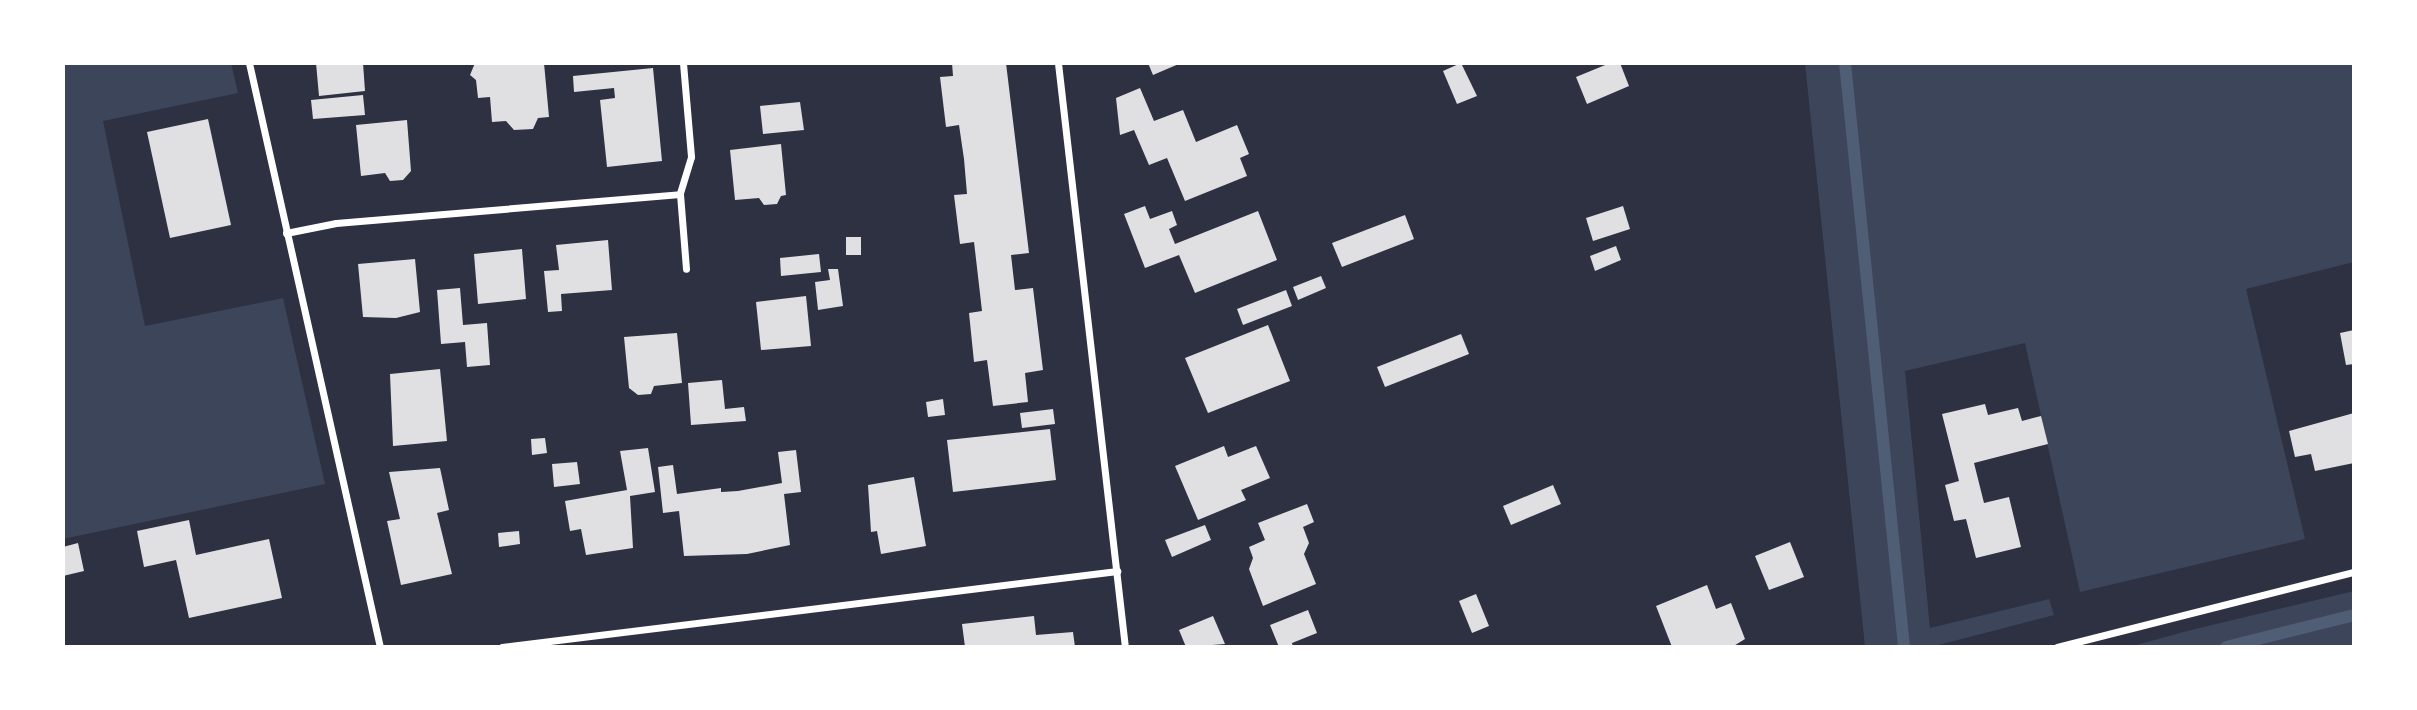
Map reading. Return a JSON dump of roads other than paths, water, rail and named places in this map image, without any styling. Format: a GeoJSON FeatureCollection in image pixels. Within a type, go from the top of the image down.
{"type":"FeatureCollection","features":[{"type":"Feature","properties":{"kind":"street"},"geometry":{"type":"LineString","coordinates":[[249,63],[380,647]]}},
{"type":"Feature","properties":{"kind":"street"},"geometry":{"type":"LineString","coordinates":[[684,63],[691,157],[680,194],[686,269]]}},
{"type":"Feature","properties":{"kind":"street"},"geometry":{"type":"LineString","coordinates":[[1058,63],[1125,647]]}},
{"type":"Feature","properties":{"kind":"street"},"geometry":{"type":"LineString","coordinates":[[286,233],[336,223],[680,194]]}},
{"type":"Feature","properties":{"kind":"street"},"geometry":{"type":"LineString","coordinates":[[502,647],[1117,571]]}},
{"type":"Feature","properties":{"kind":"street"},"geometry":{"type":"LineString","coordinates":[[2057,647],[2354,572]]}},
{"type":"Feature","properties":{"kind":"waterway"},"geometry":{"type":"LineString","coordinates":[[1845,63],[1904,647]]}},
{"type":"Feature","properties":{"kind":"waterway"},"geometry":{"type":"LineString","coordinates":[[2226,647],[2354,615]]}}]}
